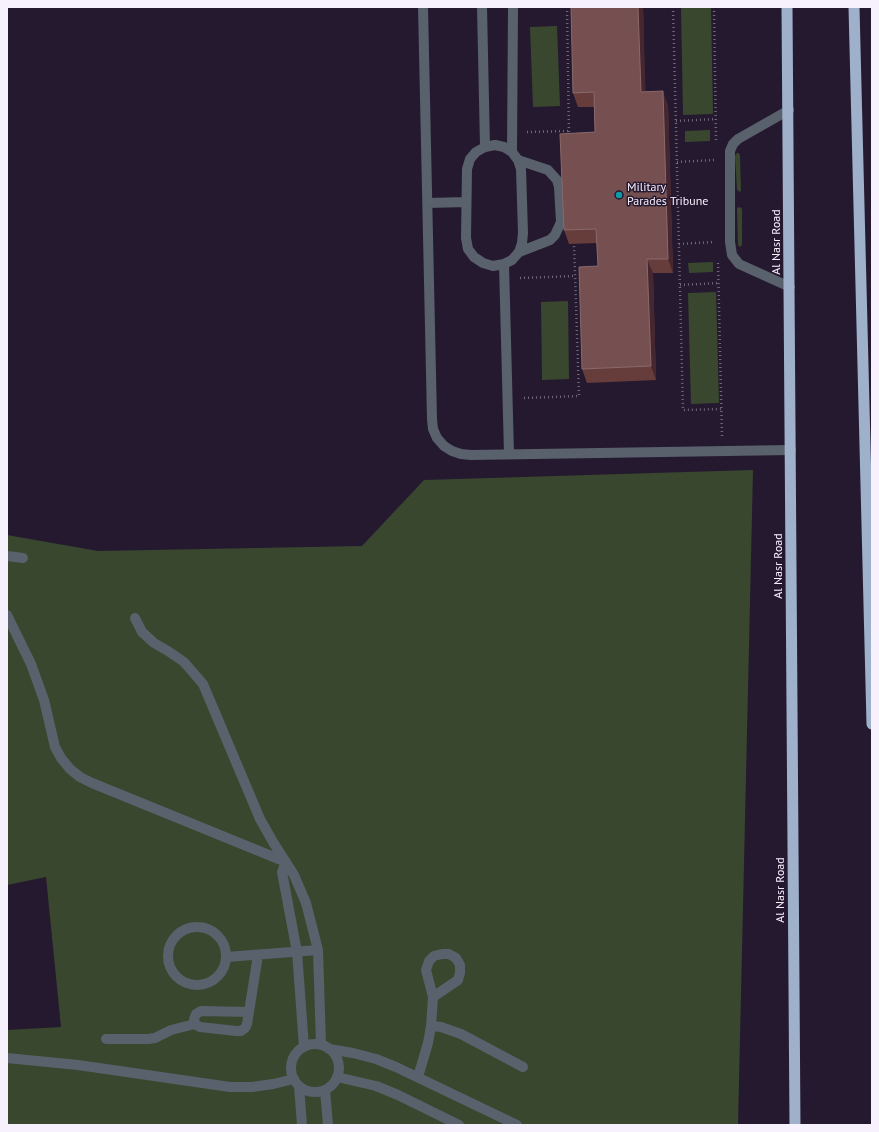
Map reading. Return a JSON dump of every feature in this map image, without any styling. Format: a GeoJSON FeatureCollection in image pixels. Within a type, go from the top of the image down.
{"type":"FeatureCollection","features":[{"type":"Feature","properties":{"kind":"highway","name":"Al Nasr Road"},"geometry":{"type":"LineString","coordinates":[[787,7],[789,110],[795,1125]]}},
{"type":"Feature","properties":{"kind":"highway"},"geometry":{"type":"LineString","coordinates":[[854,7],[872,724]]}},
{"type":"Feature","properties":{"kind":"lane"},"geometry":{"type":"LineString","coordinates":[[423,7],[433,429],[437,438],[444,446],[461,454],[791,450]]}},
{"type":"Feature","properties":{"kind":"lane"},"geometry":{"type":"LineString","coordinates":[[482,7],[485,147]]}},
{"type":"Feature","properties":{"kind":"lane"},"geometry":{"type":"LineString","coordinates":[[513,7],[512,132],[515,156],[521,169],[522,243],[519,252],[512,260],[504,264],[493,266],[483,263],[474,257],[468,249],[466,238],[467,168],[470,159],[476,152],[485,147],[495,145],[504,147],[515,156],[548,170],[554,174],[558,180],[561,222],[555,235],[550,240],[519,252]]}},
{"type":"Feature","properties":{"kind":"lane"},"geometry":{"type":"LineString","coordinates":[[789,110],[738,139],[733,144],[730,152],[730,242],[732,255],[739,264],[790,287]]}},
{"type":"Feature","properties":{"kind":"lane"},"geometry":{"type":"LineString","coordinates":[[428,203],[466,202]]}},
{"type":"Feature","properties":{"kind":"lane"},"geometry":{"type":"LineString","coordinates":[[504,264],[509,454]]}},
{"type":"Feature","properties":{"kind":"lane"},"geometry":{"type":"LineString","coordinates":[[867,522],[872,507]]}},
{"type":"Feature","properties":{"kind":"lane"},"geometry":{"type":"LineString","coordinates":[[7,556],[23,558]]}},
{"type":"Feature","properties":{"kind":"lane"},"geometry":{"type":"LineString","coordinates":[[7,615],[34,671],[44,700],[55,747],[61,758],[70,769],[80,777],[92,783],[286,862]]}},
{"type":"Feature","properties":{"kind":"lane"},"geometry":{"type":"LineString","coordinates":[[7,1058],[78,1065],[230,1087],[252,1087],[297,1082],[307,1090],[316,1092],[325,1090],[332,1085],[337,1077],[339,1066],[336,1056],[325,1047],[318,950],[306,903],[294,875],[272,842],[260,819],[203,684],[184,662],[168,650],[154,643],[142,632],[135,618]]}},
{"type":"Feature","properties":{"kind":"lane"},"geometry":{"type":"LineString","coordinates":[[286,862],[282,872],[297,952],[304,1047]]}},
{"type":"Feature","properties":{"kind":"lane"},"geometry":{"type":"LineString","coordinates":[[192,927],[209,929],[216,934],[222,940],[226,957],[225,966],[215,980],[207,984],[198,985],[190,985],[182,981],[170,968],[168,960],[171,943],[184,930],[192,927]]}},
{"type":"Feature","properties":{"kind":"lane"},"geometry":{"type":"LineString","coordinates":[[226,957],[318,950]]}},
{"type":"Feature","properties":{"kind":"lane"},"geometry":{"type":"LineString","coordinates":[[249,1012],[201,1011],[196,1014],[194,1019],[195,1024],[200,1028],[241,1031],[245,1028],[247,1024],[249,1012],[258,955]]}},
{"type":"Feature","properties":{"kind":"lane"},"geometry":{"type":"LineString","coordinates":[[418,1077],[425,1055],[431,1026],[433,997]]}},
{"type":"Feature","properties":{"kind":"lane"},"geometry":{"type":"LineString","coordinates":[[106,1039],[155,1038],[171,1030],[195,1024]]}},
{"type":"Feature","properties":{"kind":"lane"},"geometry":{"type":"LineString","coordinates":[[431,1026],[441,1027],[461,1034],[523,1067]]}},
{"type":"Feature","properties":{"kind":"lane"},"geometry":{"type":"LineString","coordinates":[[302,1125],[297,1082],[292,1070],[293,1061],[297,1053],[304,1047],[312,1044],[376,1059],[418,1077],[517,1125]]}},
{"type":"Feature","properties":{"kind":"lane"},"geometry":{"type":"LineString","coordinates":[[337,1077],[376,1086],[398,1094],[460,1125]]}},
{"type":"Feature","properties":{"kind":"lane"},"geometry":{"type":"LineString","coordinates":[[325,1090],[328,1125]]}},
{"type":"Feature","properties":{"kind":"path"},"geometry":{"type":"LineString","coordinates":[[567,7],[569,137]]}},
{"type":"Feature","properties":{"kind":"path"},"geometry":{"type":"LineString","coordinates":[[673,7],[683,410],[722,409]]}},
{"type":"Feature","properties":{"kind":"path"},"geometry":{"type":"LineString","coordinates":[[676,121],[716,119]]}},
{"type":"Feature","properties":{"kind":"path"},"geometry":{"type":"LineString","coordinates":[[512,132],[569,131]]}},
{"type":"Feature","properties":{"kind":"path"},"geometry":{"type":"LineString","coordinates":[[677,162],[730,159]]}},
{"type":"Feature","properties":{"kind":"path"},"geometry":{"type":"LineString","coordinates":[[679,244],[730,242]]}},
{"type":"Feature","properties":{"kind":"path"},"geometry":{"type":"LineString","coordinates":[[507,398],[579,396],[574,244]]}},
{"type":"Feature","properties":{"kind":"path"},"geometry":{"type":"LineString","coordinates":[[504,278],[576,276]]}},
{"type":"Feature","properties":{"kind":"path"},"geometry":{"type":"LineString","coordinates":[[680,286],[719,283]]}},
{"type":"Feature","properties":{"kind":"green space"},"geometry":{"type":"Polygon","coordinates":[[[681,7],[711,7],[713,114],[683,115],[681,7]]]}},
{"type":"Feature","properties":{"kind":"green space"},"geometry":{"type":"Polygon","coordinates":[[[557,26],[560,106],[533,107],[530,27],[557,26]]]}},
{"type":"Feature","properties":{"kind":"green space"},"geometry":{"type":"Polygon","coordinates":[[[710,130],[710,141],[685,142],[685,131],[710,130]]]}},
{"type":"Feature","properties":{"kind":"green space"},"geometry":{"type":"Polygon","coordinates":[[[739,153],[740,156],[740,192],[737,190],[735,156],[739,153]]]}},
{"type":"Feature","properties":{"kind":"green space"},"geometry":{"type":"Polygon","coordinates":[[[740,207],[742,209],[742,245],[740,247],[738,245],[737,208],[740,207]]]}},
{"type":"Feature","properties":{"kind":"green space"},"geometry":{"type":"Polygon","coordinates":[[[713,262],[713,272],[689,273],[688,263],[713,262]]]}},
{"type":"Feature","properties":{"kind":"green space"},"geometry":{"type":"Polygon","coordinates":[[[716,292],[719,403],[691,404],[688,293],[716,292]]]}},
{"type":"Feature","properties":{"kind":"green space"},"geometry":{"type":"Polygon","coordinates":[[[568,301],[569,379],[542,380],[541,302],[568,301]]]}},
{"type":"Feature","properties":{"kind":"green space"},"geometry":{"type":"Polygon","coordinates":[[[753,470],[738,1125],[7,1125],[7,1030],[61,1027],[46,877],[7,885],[7,535],[98,551],[362,546],[424,480],[753,470]]]}},
{"type":"Feature","properties":{"kind":"building","name":"Military Parades Tribune"},"geometry":{"type":"Polygon","coordinates":[[[571,7],[638,7],[641,92],[663,91],[668,259],[647,259],[651,366],[582,369],[579,267],[598,266],[596,229],[564,230],[560,134],[595,132],[594,92],[573,93],[571,7]]]}},
{"type":"Feature","properties":{"kind":"place","name":"Military Parades Tribune"},"geometry":{"type":"Point","coordinates":[619,195]}}]}
